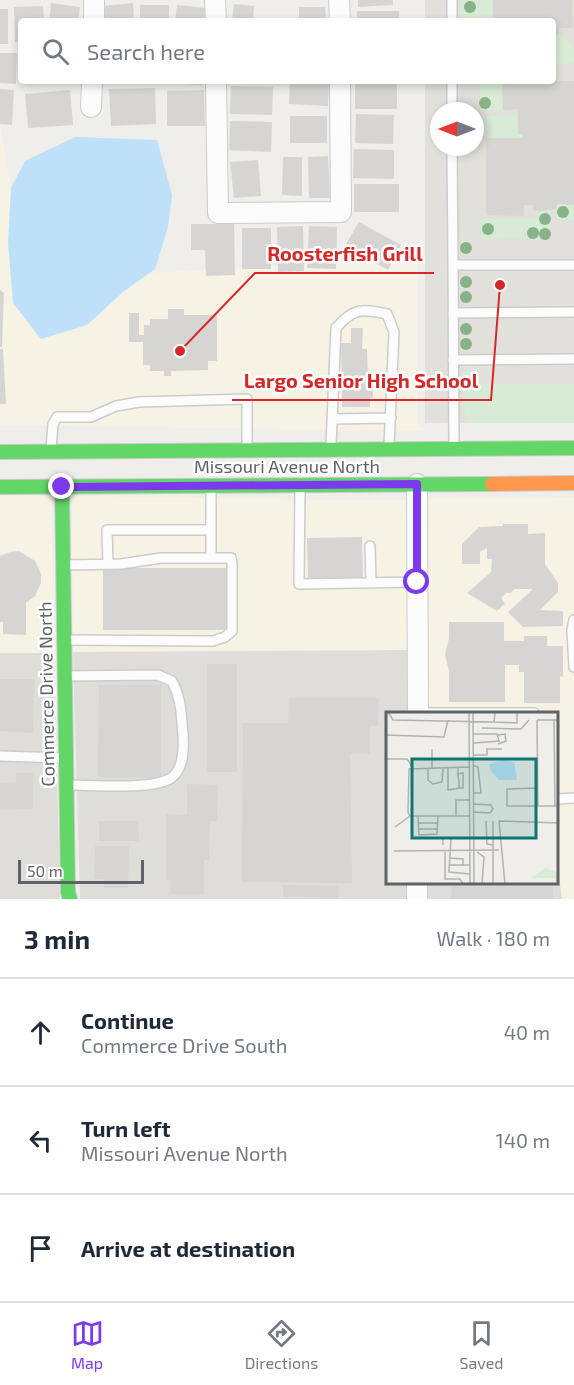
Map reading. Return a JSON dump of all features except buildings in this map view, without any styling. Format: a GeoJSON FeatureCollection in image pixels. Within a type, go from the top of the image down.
{"type":"FeatureCollection","features":[{"type":"Feature","properties":{"kind":"main road","name":"Missouri Avenue North"},"geometry":{"type":"LineString","coordinates":[[0,452],[574,448]]}},
{"type":"Feature","properties":{"kind":"main road"},"geometry":{"type":"LineString","coordinates":[[62,487],[69,476],[116,451]]}},
{"type":"Feature","properties":{"kind":"main road"},"geometry":{"type":"LineString","coordinates":[[42,465],[51,452]]}},
{"type":"Feature","properties":{"kind":"main road","name":"Missouri Avenue North"},"geometry":{"type":"LineString","coordinates":[[0,487],[574,483]]}},
{"type":"Feature","properties":{"kind":"main road","name":"Commerce Drive North"},"geometry":{"type":"LineString","coordinates":[[62,487],[67,785],[65,897]]}},
{"type":"Feature","properties":{"kind":"street"},"geometry":{"type":"LineString","coordinates":[[94,0],[94,18]]}},
{"type":"Feature","properties":{"kind":"street"},"geometry":{"type":"LineString","coordinates":[[215,0],[216,18]]}},
{"type":"Feature","properties":{"kind":"street"},"geometry":{"type":"LineString","coordinates":[[339,0],[340,18]]}},
{"type":"Feature","properties":{"kind":"street"},"geometry":{"type":"LineString","coordinates":[[91,107],[92,84]]}},
{"type":"Feature","properties":{"kind":"street"},"geometry":{"type":"LineString","coordinates":[[216,84],[218,213],[341,212],[340,84]]}},
{"type":"Feature","properties":{"kind":"street"},"geometry":{"type":"LineString","coordinates":[[417,484],[418,712]]}},
{"type":"Feature","properties":{"kind":"lane"},"geometry":{"type":"LineString","coordinates":[[452,0],[452,18]]}},
{"type":"Feature","properties":{"kind":"lane"},"geometry":{"type":"LineString","coordinates":[[452,84],[452,102]]}},
{"type":"Feature","properties":{"kind":"lane"},"geometry":{"type":"LineString","coordinates":[[452,156],[454,448]]}},
{"type":"Feature","properties":{"kind":"lane"},"geometry":{"type":"LineString","coordinates":[[453,265],[574,265]]}},
{"type":"Feature","properties":{"kind":"lane"},"geometry":{"type":"LineString","coordinates":[[331,449],[336,328],[347,314],[364,309],[387,314],[394,332],[389,449]]}},
{"type":"Feature","properties":{"kind":"lane"},"geometry":{"type":"LineString","coordinates":[[453,313],[574,312]]}},
{"type":"Feature","properties":{"kind":"lane"},"geometry":{"type":"LineString","coordinates":[[453,360],[574,359]]}},
{"type":"Feature","properties":{"kind":"lane"},"geometry":{"type":"LineString","coordinates":[[51,452],[53,424],[57,417],[91,417],[116,406],[140,402],[247,399],[248,450]]}},
{"type":"Feature","properties":{"kind":"lane"},"geometry":{"type":"LineString","coordinates":[[332,419],[391,418]]}},
{"type":"Feature","properties":{"kind":"lane"},"geometry":{"type":"LineString","coordinates":[[300,485],[299,584],[417,582]]}},
{"type":"Feature","properties":{"kind":"lane"},"geometry":{"type":"LineString","coordinates":[[211,486],[211,558]]}},
{"type":"Feature","properties":{"kind":"lane"},"geometry":{"type":"LineString","coordinates":[[108,564],[107,530],[211,530]]}},
{"type":"Feature","properties":{"kind":"lane"},"geometry":{"type":"LineString","coordinates":[[370,546],[371,582]]}},
{"type":"Feature","properties":{"kind":"lane"},"geometry":{"type":"LineString","coordinates":[[62,565],[108,564],[161,558],[231,558],[232,564],[232,631],[225,637],[213,641],[64,640]]}},
{"type":"Feature","properties":{"kind":"lane"},"geometry":{"type":"LineString","coordinates":[[574,620],[572,630],[574,667]]}},
{"type":"Feature","properties":{"kind":"lane"},"geometry":{"type":"LineString","coordinates":[[64,676],[158,675],[172,681],[180,696],[184,749],[181,764],[172,778],[158,784],[67,785]]}},
{"type":"Feature","properties":{"kind":"lane"},"geometry":{"type":"LineString","coordinates":[[0,756],[65,758]]}},
{"type":"Feature","properties":{"kind":"lane"},"geometry":{"type":"LineString","coordinates":[[559,799],[574,798]]}},
{"type":"Feature","properties":{"kind":"shaded area"},"geometry":{"type":"Polygon","coordinates":[[[425,0],[574,0],[574,423],[425,423],[425,84],[556,84],[556,18],[425,18],[425,0]]]}},
{"type":"Feature","properties":{"kind":"shaded area"},"geometry":{"type":"Polygon","coordinates":[[[0,124],[11,188],[123,292],[149,273],[417,257],[417,423],[426,431],[0,425],[0,124]]]}},
{"type":"Feature","properties":{"kind":"shaded area"},"geometry":{"type":"Polygon","coordinates":[[[0,496],[52,496],[54,653],[0,653],[0,496]]]}},
{"type":"Feature","properties":{"kind":"shaded area"},"geometry":{"type":"Polygon","coordinates":[[[72,496],[407,500],[408,650],[73,652],[72,496]]]}},
{"type":"Feature","properties":{"kind":"shaded area"},"geometry":{"type":"Polygon","coordinates":[[[574,498],[574,899],[562,899],[559,877],[559,712],[427,712],[427,499],[574,498]]]}},
{"type":"Feature","properties":{"kind":"shaded area"},"geometry":{"type":"Polygon","coordinates":[[[408,650],[408,712],[386,712],[386,884],[408,884],[408,899],[80,899],[73,652],[408,650]]]}},
{"type":"Feature","properties":{"kind":"shaded area"},"geometry":{"type":"Polygon","coordinates":[[[0,653],[54,653],[60,899],[0,899],[0,653]]]}},
{"type":"Feature","properties":{"kind":"shaded area"},"geometry":{"type":"Polygon","coordinates":[[[559,877],[562,899],[427,899],[427,884],[559,884],[559,877]]]}},
{"type":"Feature","properties":{"kind":"green space"},"geometry":{"type":"Polygon","coordinates":[[[461,0],[493,0],[493,18],[460,18],[461,0]]]}},
{"type":"Feature","properties":{"kind":"green space"},"geometry":{"type":"Polygon","coordinates":[[[556,36],[563,36],[574,49],[574,63],[556,64],[556,36]]]}},
{"type":"Feature","properties":{"kind":"green space"},"geometry":{"type":"Polygon","coordinates":[[[480,84],[502,84],[503,110],[484,110],[484,102],[480,102],[480,84]]]}},
{"type":"Feature","properties":{"kind":"green space"},"geometry":{"type":"Polygon","coordinates":[[[518,115],[518,134],[523,134],[523,138],[493,138],[492,131],[484,132],[484,116],[518,115]]]}},
{"type":"Feature","properties":{"kind":"green space"},"geometry":{"type":"Polygon","coordinates":[[[557,204],[574,205],[574,220],[556,220],[557,204]]]}},
{"type":"Feature","properties":{"kind":"green space"},"geometry":{"type":"Polygon","coordinates":[[[540,209],[550,209],[550,238],[481,239],[481,219],[539,218],[540,209]]]}},
{"type":"Feature","properties":{"kind":"green space"},"geometry":{"type":"Polygon","coordinates":[[[466,370],[470,373],[470,384],[574,384],[574,423],[469,423],[463,398],[463,373],[466,370]]]}},
{"type":"Feature","properties":{"kind":"water"},"geometry":{"type":"Polygon","coordinates":[[[75,137],[157,140],[172,195],[168,227],[155,269],[123,292],[87,325],[41,339],[13,303],[8,243],[11,188],[25,161],[75,137]]]}},
{"type":"Feature","properties":{"kind":"traffic: fast"},"geometry":{"type":"LineString","coordinates":[[0,452],[574,448]]}},
{"type":"Feature","properties":{"kind":"traffic: fast"},"geometry":{"type":"LineString","coordinates":[[0,487],[492,484]]}},
{"type":"Feature","properties":{"kind":"traffic: fast"},"geometry":{"type":"LineString","coordinates":[[62,487],[68,892],[70,899]]}},
{"type":"Feature","properties":{"kind":"traffic: slow"},"geometry":{"type":"LineString","coordinates":[[492,484],[574,483]]}},
{"type":"Feature","properties":{"kind":"place","name":"Largo Senior High School"},"geometry":{"type":"Point","coordinates":[500,285]}},
{"type":"Feature","properties":{"kind":"place","name":"Roosterfish Grill"},"geometry":{"type":"Point","coordinates":[180,351]}},
{"type":"Feature","properties":{"kind":"route"},"geometry":{"type":"LineString","coordinates":[[62,487],[417,484],[417,582]]}}]}
